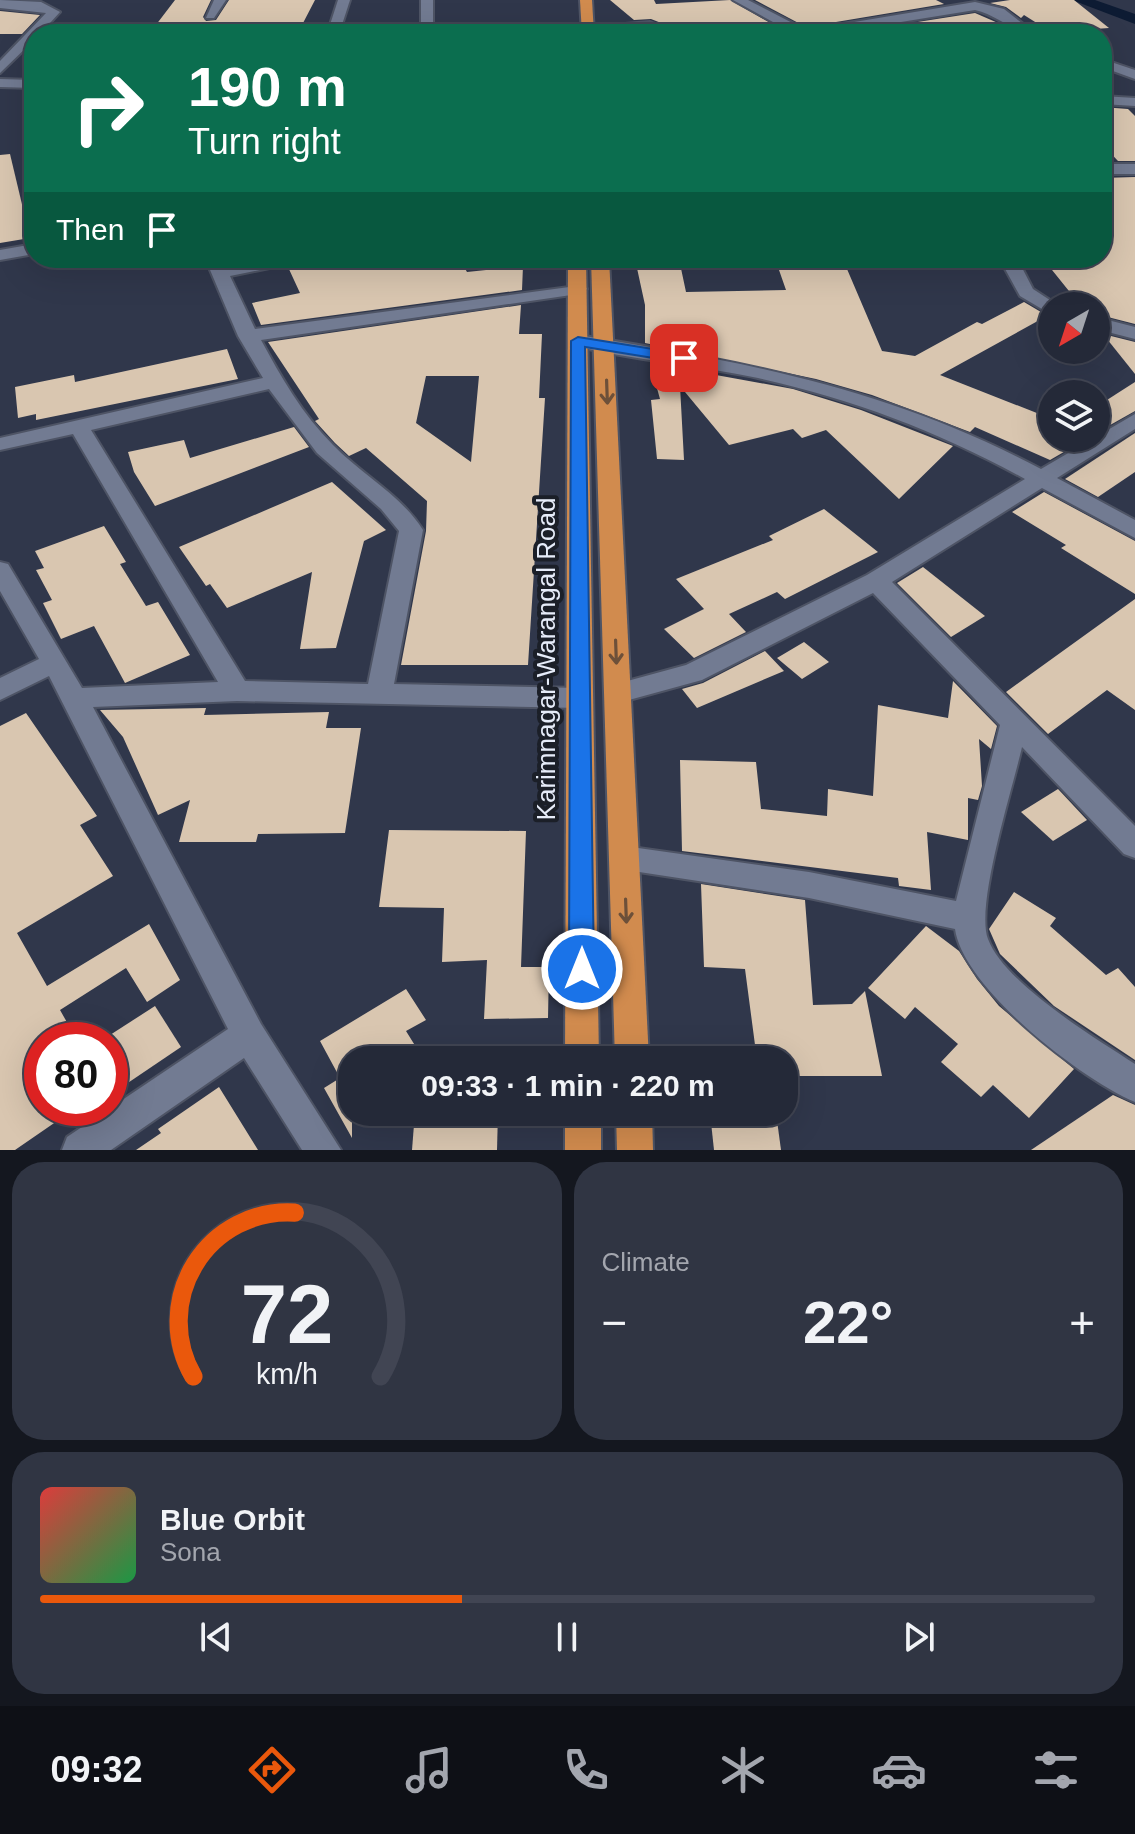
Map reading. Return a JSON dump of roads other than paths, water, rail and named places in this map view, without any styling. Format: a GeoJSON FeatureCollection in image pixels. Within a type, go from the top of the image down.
{"type":"FeatureCollection","features":[{"type":"Feature","properties":{"kind":"highway"},"geometry":{"type":"LineString","coordinates":[[573,23],[574,0]]}},
{"type":"Feature","properties":{"kind":"highway"},"geometry":{"type":"LineString","coordinates":[[586,0],[588,24]]}},
{"type":"Feature","properties":{"kind":"highway","name":"Karimnagar-Warangal Road"},"geometry":{"type":"LineString","coordinates":[[577,268],[582,1046]]}},
{"type":"Feature","properties":{"kind":"highway"},"geometry":{"type":"LineString","coordinates":[[601,268],[631,1046]]}},
{"type":"Feature","properties":{"kind":"highway"},"geometry":{"type":"LineString","coordinates":[[583,1126],[583,1150]]}},
{"type":"Feature","properties":{"kind":"highway"},"geometry":{"type":"LineString","coordinates":[[634,1126],[635,1150]]}},
{"type":"Feature","properties":{"kind":"street"},"geometry":{"type":"LineString","coordinates":[[210,15],[220,0]]}},
{"type":"Feature","properties":{"kind":"street"},"geometry":{"type":"LineString","coordinates":[[336,24],[344,0]]}},
{"type":"Feature","properties":{"kind":"street"},"geometry":{"type":"LineString","coordinates":[[427,0],[427,24]]}},
{"type":"Feature","properties":{"kind":"street"},"geometry":{"type":"LineString","coordinates":[[739,0],[785,24]]}},
{"type":"Feature","properties":{"kind":"street"},"geometry":{"type":"LineString","coordinates":[[0,4],[41,6],[54,12],[43,24]]}},
{"type":"Feature","properties":{"kind":"street"},"geometry":{"type":"LineString","coordinates":[[865,24],[975,6],[996,10],[1016,24]]}},
{"type":"Feature","properties":{"kind":"street"},"geometry":{"type":"LineString","coordinates":[[0,69],[24,44]]}},
{"type":"Feature","properties":{"kind":"street"},"geometry":{"type":"LineString","coordinates":[[1112,67],[1135,75]]}},
{"type":"Feature","properties":{"kind":"street"},"geometry":{"type":"LineString","coordinates":[[0,83],[24,84]]}},
{"type":"Feature","properties":{"kind":"street"},"geometry":{"type":"LineString","coordinates":[[1112,101],[1135,102]]}},
{"type":"Feature","properties":{"kind":"street"},"geometry":{"type":"LineString","coordinates":[[1112,168],[1135,169]]}},
{"type":"Feature","properties":{"kind":"street"},"geometry":{"type":"LineString","coordinates":[[0,255],[24,251]]}},
{"type":"Feature","properties":{"kind":"street"},"geometry":{"type":"LineString","coordinates":[[218,268],[247,336],[314,437],[398,510],[411,530],[379,694]]}},
{"type":"Feature","properties":{"kind":"street"},"geometry":{"type":"LineString","coordinates":[[1013,268],[1026,292],[1038,300]]}},
{"type":"Feature","properties":{"kind":"street"},"geometry":{"type":"LineString","coordinates":[[247,336],[578,289]]}},
{"type":"Feature","properties":{"kind":"street"},"geometry":{"type":"LineString","coordinates":[[1110,327],[1135,333]]}},
{"type":"Feature","properties":{"kind":"street"},"geometry":{"type":"LineString","coordinates":[[578,341],[737,367],[882,405],[931,424],[1135,530]]}},
{"type":"Feature","properties":{"kind":"street"},"geometry":{"type":"LineString","coordinates":[[0,444],[277,381]]}},
{"type":"Feature","properties":{"kind":"street"},"geometry":{"type":"LineString","coordinates":[[618,693],[693,673],[876,581],[1135,420]]}},
{"type":"Feature","properties":{"kind":"street"},"geometry":{"type":"LineString","coordinates":[[79,427],[237,691]]}},
{"type":"Feature","properties":{"kind":"street"},"geometry":{"type":"LineString","coordinates":[[0,570],[75,698],[249,1035],[323,1150]]}},
{"type":"Feature","properties":{"kind":"street"},"geometry":{"type":"LineString","coordinates":[[876,581],[1015,719],[1135,845]]}},
{"type":"Feature","properties":{"kind":"street"},"geometry":{"type":"LineString","coordinates":[[0,690],[53,663]]}},
{"type":"Feature","properties":{"kind":"street"},"geometry":{"type":"LineString","coordinates":[[75,698],[237,691],[580,698]]}},
{"type":"Feature","properties":{"kind":"street"},"geometry":{"type":"LineString","coordinates":[[1015,719],[969,918],[974,946],[996,976],[1053,1027],[1135,1085]]}},
{"type":"Feature","properties":{"kind":"street"},"geometry":{"type":"LineString","coordinates":[[624,859],[809,885],[969,918]]}},
{"type":"Feature","properties":{"kind":"street"},"geometry":{"type":"LineString","coordinates":[[80,1150],[249,1035]]}},
{"type":"Feature","properties":{"kind":"waterway"},"geometry":{"type":"LineString","coordinates":[[1080,0],[1135,19]]}}]}
